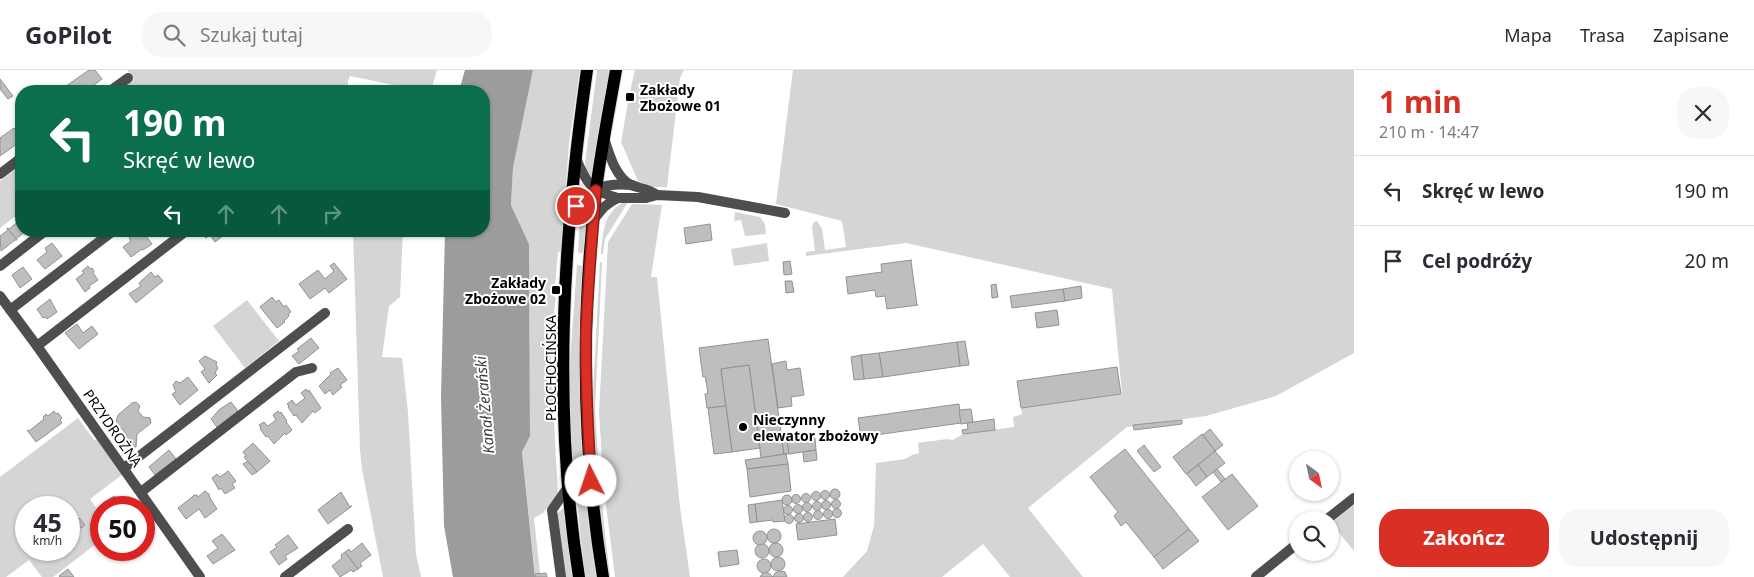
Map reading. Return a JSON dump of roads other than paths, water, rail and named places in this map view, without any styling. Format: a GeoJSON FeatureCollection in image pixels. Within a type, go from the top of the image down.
{"type":"FeatureCollection","features":[{"type":"Feature","properties":{"kind":"main road","name":"PŁOCHOCIŃSKA"},"geometry":{"type":"LineString","coordinates":[[579,577],[568,487],[563,373],[570,214],[575,157],[587,70]]}},
{"type":"Feature","properties":{"kind":"main road"},"geometry":{"type":"LineString","coordinates":[[602,577],[592,499],[586,408],[586,333],[596,190],[616,70]]}},
{"type":"Feature","properties":{"kind":"street"},"geometry":{"type":"LineString","coordinates":[[118,85],[128,78]]}},
{"type":"Feature","properties":{"kind":"street"},"geometry":{"type":"LineString","coordinates":[[604,138],[616,167],[624,179],[633,185]]}},
{"type":"Feature","properties":{"kind":"street"},"geometry":{"type":"LineString","coordinates":[[575,157],[584,178],[596,190],[605,195],[618,198],[646,198],[656,195],[698,197],[785,213]]}},
{"type":"Feature","properties":{"kind":"street"},"geometry":{"type":"LineString","coordinates":[[0,174],[15,163]]}},
{"type":"Feature","properties":{"kind":"street"},"geometry":{"type":"LineString","coordinates":[[570,214],[583,198],[605,185],[614,183],[648,189],[656,195]]}},
{"type":"Feature","properties":{"kind":"street"},"geometry":{"type":"LineString","coordinates":[[593,220],[604,207],[618,198]]}},
{"type":"Feature","properties":{"kind":"street"},"geometry":{"type":"LineString","coordinates":[[0,266],[37,237]]}},
{"type":"Feature","properties":{"kind":"street"},"geometry":{"type":"LineString","coordinates":[[10,310],[105,237]]}},
{"type":"Feature","properties":{"kind":"street"},"geometry":{"type":"LineString","coordinates":[[38,346],[178,237]]}},
{"type":"Feature","properties":{"kind":"street","name":"PRZYDROŻNA"},"geometry":{"type":"LineString","coordinates":[[0,296],[142,492],[200,577]]}},
{"type":"Feature","properties":{"kind":"street"},"geometry":{"type":"LineString","coordinates":[[124,468],[325,312]]}},
{"type":"Feature","properties":{"kind":"street"},"geometry":{"type":"LineString","coordinates":[[142,492],[296,372],[312,368]]}},
{"type":"Feature","properties":{"kind":"street"},"geometry":{"type":"LineString","coordinates":[[561,577],[552,510],[568,487]]}},
{"type":"Feature","properties":{"kind":"street"},"geometry":{"type":"LineString","coordinates":[[1337,511],[1354,498]]}},
{"type":"Feature","properties":{"kind":"street"},"geometry":{"type":"LineString","coordinates":[[284,577],[348,529]]}},
{"type":"Feature","properties":{"kind":"street"},"geometry":{"type":"LineString","coordinates":[[1258,576],[1289,550]]}},
{"type":"Feature","properties":{"kind":"water","name":"Kanał Żerański"},"geometry":{"type":"Polygon","coordinates":[[[465,70],[533,70],[513,168],[511,205],[529,244],[530,436],[522,452],[535,577],[453,577],[444,526],[441,397],[445,237],[490,237],[490,85],[461,85],[465,70]]]}},
{"type":"Feature","properties":{"kind":"place","name":"Zakłady Zbożowe 01"},"geometry":{"type":"Point","coordinates":[630,97]}},
{"type":"Feature","properties":{"kind":"place","name":"Zakłady Zbożowe 02"},"geometry":{"type":"Point","coordinates":[556,290]}},
{"type":"Feature","properties":{"kind":"place","name":"Nieczynny elewator zbożowy"},"geometry":{"type":"Point","coordinates":[743,427]}}]}
